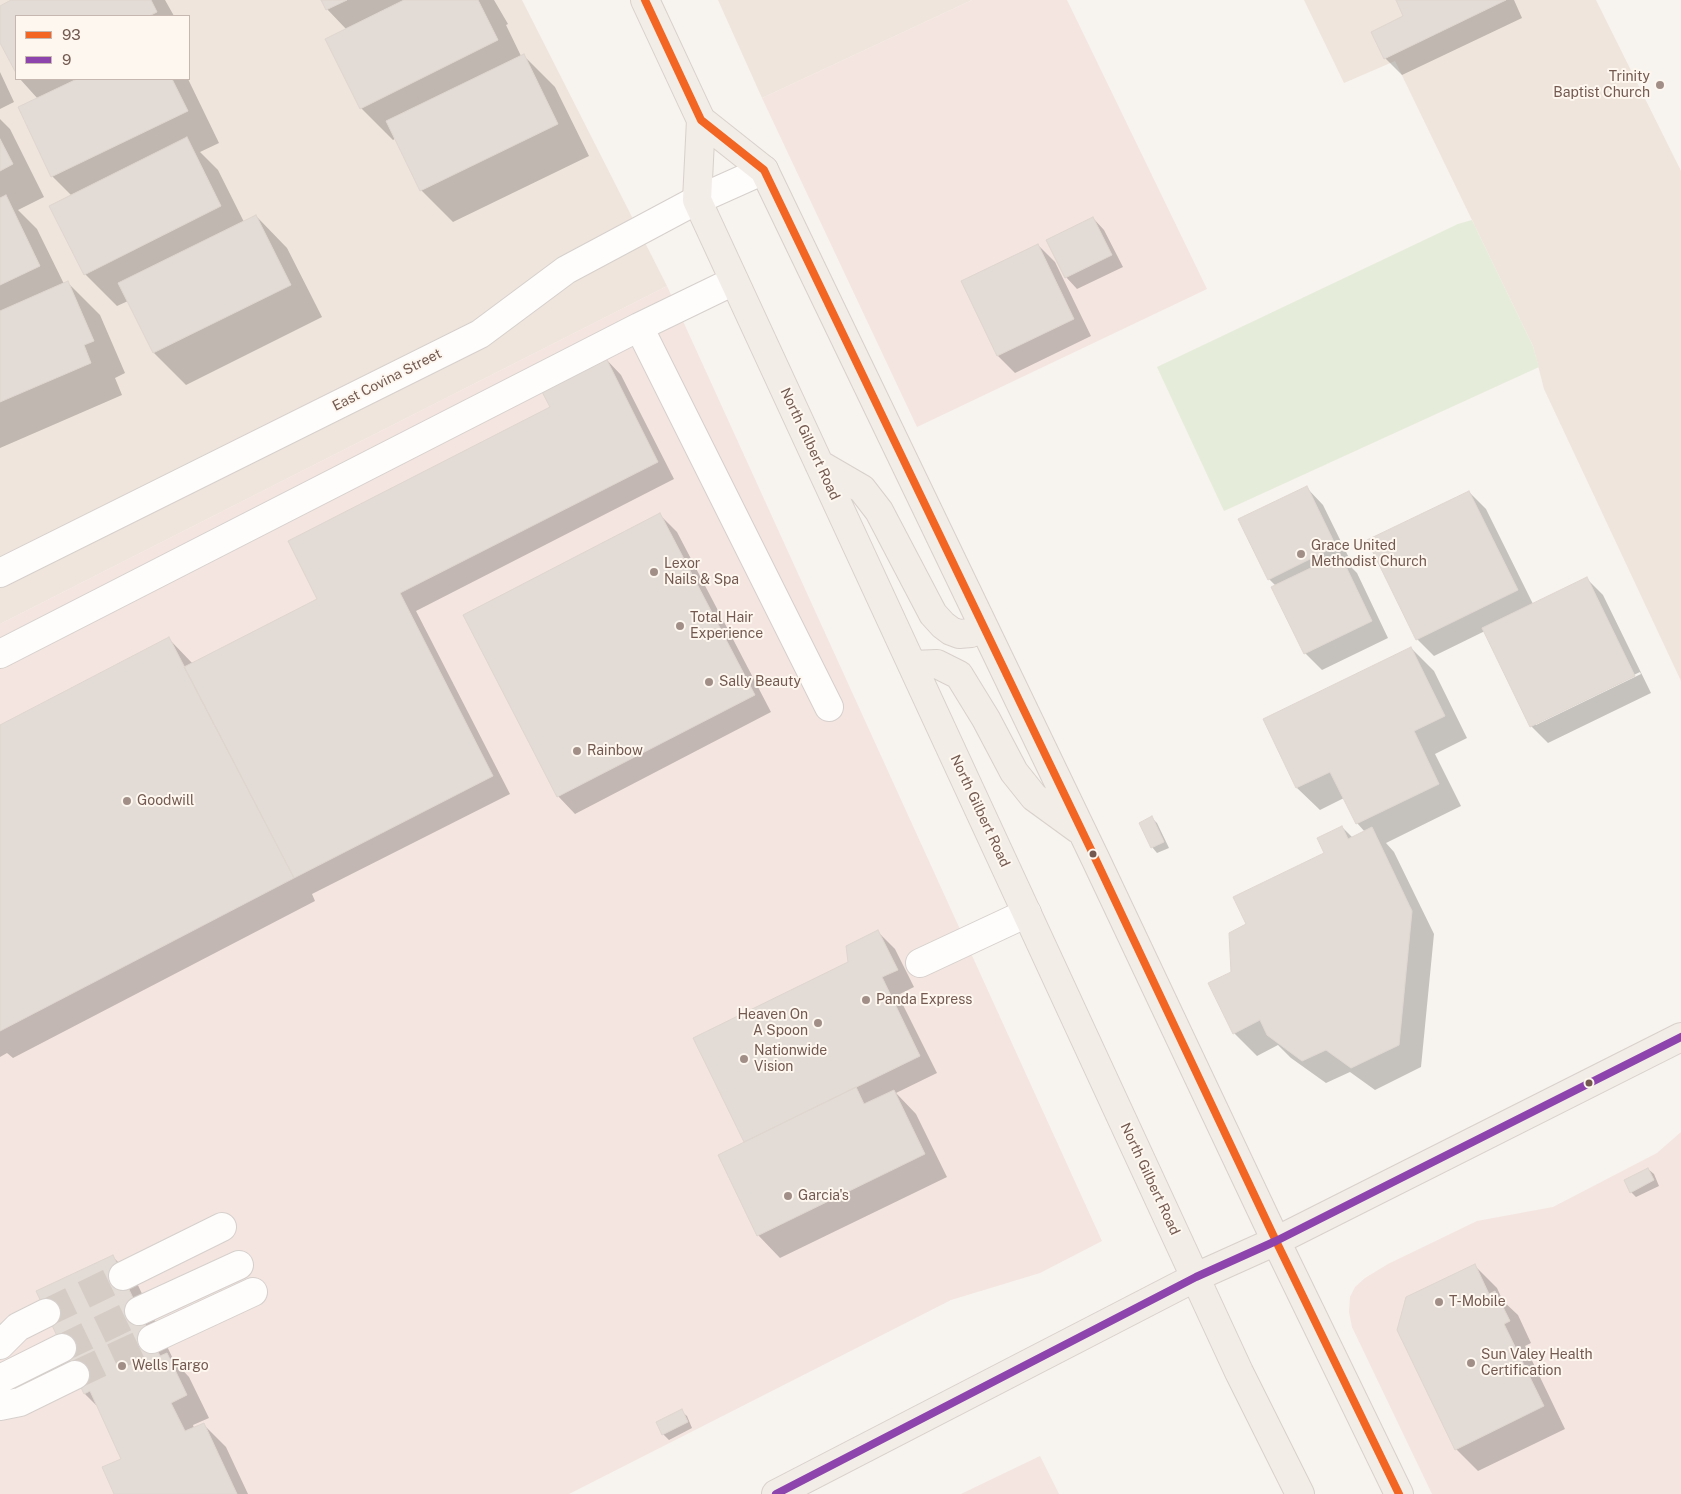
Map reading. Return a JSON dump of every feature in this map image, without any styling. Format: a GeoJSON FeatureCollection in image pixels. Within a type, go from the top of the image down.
{"type":"FeatureCollection","features":[{"type":"Feature","properties":{"kind":"main road","name":"North Gilbert Road"},"geometry":{"type":"LineString","coordinates":[[645,0],[701,120],[764,170],[1399,1494]]}},
{"type":"Feature","properties":{"kind":"main road","name":"North Gilbert Road"},"geometry":{"type":"LineString","coordinates":[[701,120],[697,200],[1239,1372],[1300,1494]]}},
{"type":"Feature","properties":{"kind":"main road"},"geometry":{"type":"LineString","coordinates":[[819,464],[862,489],[879,511],[933,614],[943,626],[959,634],[971,633],[983,628]]}},
{"type":"Feature","properties":{"kind":"main road"},"geometry":{"type":"LineString","coordinates":[[912,665],[937,664],[959,675],[986,718],[1014,772],[1034,797],[1081,831]]}},
{"type":"Feature","properties":{"kind":"main road"},"geometry":{"type":"LineString","coordinates":[[776,1494],[1196,1278],[1276,1241],[1681,1037]]}},
{"type":"Feature","properties":{"kind":"street","name":"East Covina Street"},"geometry":{"type":"LineString","coordinates":[[0,573],[480,334],[566,270],[697,200],[764,170]]}},
{"type":"Feature","properties":{"kind":"street"},"geometry":{"type":"LineString","coordinates":[[0,654],[639,327],[734,282]]}},
{"type":"Feature","properties":{"kind":"street"},"geometry":{"type":"LineString","coordinates":[[639,327],[829,707]]}},
{"type":"Feature","properties":{"kind":"street"},"geometry":{"type":"LineString","coordinates":[[920,963],[1027,913]]}},
{"type":"Feature","properties":{"kind":"street"},"geometry":{"type":"LineString","coordinates":[[123,1276],[222,1228]]}},
{"type":"Feature","properties":{"kind":"street"},"geometry":{"type":"LineString","coordinates":[[139,1311],[239,1265]]}},
{"type":"Feature","properties":{"kind":"street"},"geometry":{"type":"LineString","coordinates":[[152,1339],[252,1292]]}},
{"type":"Feature","properties":{"kind":"street"},"geometry":{"type":"LineString","coordinates":[[0,1345],[18,1327],[46,1313]]}},
{"type":"Feature","properties":{"kind":"street"},"geometry":{"type":"LineString","coordinates":[[0,1379],[62,1348]]}},
{"type":"Feature","properties":{"kind":"street"},"geometry":{"type":"LineString","coordinates":[[0,1406],[20,1402],[75,1375]]}},
{"type":"Feature","properties":{"kind":"shaded area"},"geometry":{"type":"Polygon","coordinates":[[[0,0],[522,0],[667,286],[0,624],[0,0]]]}},
{"type":"Feature","properties":{"kind":"shaded area"},"geometry":{"type":"Polygon","coordinates":[[[718,0],[972,0],[762,98],[718,0]]]}},
{"type":"Feature","properties":{"kind":"shaded area"},"geometry":{"type":"Polygon","coordinates":[[[972,0],[1067,0],[1207,289],[917,427],[762,98],[972,0]]]}},
{"type":"Feature","properties":{"kind":"shaded area"},"geometry":{"type":"Polygon","coordinates":[[[1304,0],[1596,0],[1681,171],[1681,681],[1544,389],[1533,346],[1395,61],[1344,83],[1304,0]]]}},
{"type":"Feature","properties":{"kind":"shaded area"},"geometry":{"type":"Polygon","coordinates":[[[667,286],[1102,1241],[1040,1273],[951,1300],[569,1494],[0,1494],[0,624],[667,286]]]}},
{"type":"Feature","properties":{"kind":"shaded area"},"geometry":{"type":"Polygon","coordinates":[[[1681,1132],[1681,1494],[1432,1494],[1352,1327],[1349,1312],[1350,1297],[1355,1287],[1365,1278],[1388,1264],[1477,1221],[1553,1207],[1657,1153],[1681,1132]]]}},
{"type":"Feature","properties":{"kind":"shaded area"},"geometry":{"type":"Polygon","coordinates":[[[1040,1456],[1059,1494],[961,1494],[1040,1456]]]}},
{"type":"Feature","properties":{"kind":"green space"},"geometry":{"type":"Polygon","coordinates":[[[1472,220],[1533,346],[1539,367],[1224,511],[1157,367],[1458,224],[1472,220]]]}},
{"type":"Feature","properties":{"kind":"building"},"geometry":{"type":"Polygon","coordinates":[[[11,0],[151,0],[157,12],[151,15],[15,15],[15,71],[0,43],[0,6],[11,0]]]}},
{"type":"Feature","properties":{"kind":"building"},"geometry":{"type":"Polygon","coordinates":[[[321,0],[347,0],[326,10],[321,0]]]}},
{"type":"Feature","properties":{"kind":"building"},"geometry":{"type":"Polygon","coordinates":[[[404,0],[478,0],[498,40],[360,109],[325,39],[404,0]]]}},
{"type":"Feature","properties":{"kind":"building"},"geometry":{"type":"Polygon","coordinates":[[[1396,0],[1506,0],[1384,59],[1371,32],[1403,16],[1396,0]]]}},
{"type":"Feature","properties":{"kind":"building"},"geometry":{"type":"Polygon","coordinates":[[[524,54],[558,124],[420,191],[386,121],[524,54]]]}},
{"type":"Feature","properties":{"kind":"building"},"geometry":{"type":"Polygon","coordinates":[[[75,80],[172,80],[188,111],[51,177],[18,107],[75,80]]]}},
{"type":"Feature","properties":{"kind":"building"},"geometry":{"type":"Polygon","coordinates":[[[187,137],[221,206],[84,275],[49,206],[187,137]]]}},
{"type":"Feature","properties":{"kind":"building"},"geometry":{"type":"Polygon","coordinates":[[[0,139],[13,164],[0,171],[0,139]]]}},
{"type":"Feature","properties":{"kind":"building"},"geometry":{"type":"Polygon","coordinates":[[[6,195],[40,266],[0,285],[0,198],[6,195]]]}},
{"type":"Feature","properties":{"kind":"building"},"geometry":{"type":"Polygon","coordinates":[[[256,215],[291,285],[153,353],[118,283],[256,215]]]}},
{"type":"Feature","properties":{"kind":"building"},"geometry":{"type":"Polygon","coordinates":[[[1093,217],[1112,255],[1065,278],[1046,240],[1093,217]]]}},
{"type":"Feature","properties":{"kind":"building"},"geometry":{"type":"Polygon","coordinates":[[[1038,244],[1074,319],[997,356],[961,281],[1038,244]]]}},
{"type":"Feature","properties":{"kind":"building"},"geometry":{"type":"Polygon","coordinates":[[[68,281],[94,341],[84,345],[91,363],[0,402],[0,311],[68,281]]]}},
{"type":"Feature","properties":{"kind":"building"},"geometry":{"type":"Polygon","coordinates":[[[605,356],[658,462],[400,593],[493,776],[294,878],[184,667],[317,599],[288,541],[550,407],[540,388],[605,356]]]}},
{"type":"Feature","properties":{"kind":"building"},"geometry":{"type":"Polygon","coordinates":[[[1307,486],[1336,546],[1268,580],[1238,519],[1307,486]]]}},
{"type":"Feature","properties":{"kind":"building"},"geometry":{"type":"Polygon","coordinates":[[[1469,491],[1518,590],[1416,640],[1367,540],[1469,491]]]}},
{"type":"Feature","properties":{"kind":"building"},"geometry":{"type":"Polygon","coordinates":[[[660,513],[755,695],[557,797],[463,615],[660,513]]]}},
{"type":"Feature","properties":{"kind":"building"},"geometry":{"type":"Polygon","coordinates":[[[1340,554],[1372,621],[1304,654],[1271,587],[1340,554]]]}},
{"type":"Feature","properties":{"kind":"building"},"geometry":{"type":"Polygon","coordinates":[[[1587,577],[1635,676],[1530,727],[1482,628],[1587,577]]]}},
{"type":"Feature","properties":{"kind":"building","name":"Goodwill"},"geometry":{"type":"Polygon","coordinates":[[[169,637],[294,878],[0,1031],[0,725],[169,637]]]}},
{"type":"Feature","properties":{"kind":"building"},"geometry":{"type":"Polygon","coordinates":[[[1411,647],[1445,716],[1414,731],[1439,784],[1356,824],[1330,772],[1296,788],[1263,719],[1411,647]]]}},
{"type":"Feature","properties":{"kind":"building"},"geometry":{"type":"Polygon","coordinates":[[[1152,816],[1164,842],[1151,848],[1139,823],[1152,816]]]}},
{"type":"Feature","properties":{"kind":"building"},"geometry":{"type":"Polygon","coordinates":[[[1342,826],[1348,839],[1372,827],[1412,911],[1399,1045],[1351,1068],[1326,1050],[1302,1061],[1267,1035],[1260,1020],[1233,1034],[1208,983],[1231,972],[1229,933],[1246,924],[1233,897],[1324,853],[1317,838],[1342,826]]]}},
{"type":"Feature","properties":{"kind":"building"},"geometry":{"type":"Polygon","coordinates":[[[878,930],[898,970],[882,977],[920,1056],[744,1142],[693,1038],[848,962],[846,946],[878,930]]]}},
{"type":"Feature","properties":{"kind":"building","name":"Garcia's"},"geometry":{"type":"Polygon","coordinates":[[[856,1087],[864,1104],[894,1090],[925,1154],[757,1236],[718,1155],[856,1087]]]}},
{"type":"Feature","properties":{"kind":"building"},"geometry":{"type":"Polygon","coordinates":[[[1648,1168],[1654,1180],[1630,1193],[1624,1180],[1648,1168]]]}},
{"type":"Feature","properties":{"kind":"building","name":"Wells Fargo"},"geometry":{"type":"Polygon","coordinates":[[[113,1255],[160,1356],[167,1353],[187,1395],[171,1403],[185,1431],[204,1423],[237,1494],[114,1494],[102,1467],[121,1459],[90,1391],[84,1394],[36,1291],[113,1255]]]}},
{"type":"Feature","properties":{"kind":"building"},"geometry":{"type":"Polygon","coordinates":[[[1475,1264],[1489,1294],[1495,1291],[1510,1321],[1504,1324],[1544,1406],[1455,1450],[1397,1330],[1406,1297],[1475,1264]]]}},
{"type":"Feature","properties":{"kind":"building"},"geometry":{"type":"Polygon","coordinates":[[[682,1409],[688,1422],[662,1435],[656,1422],[682,1409]]]}},
{"type":"Feature","properties":{"kind":"tunnel"},"geometry":{"type":"LineString","coordinates":[[46,1313],[123,1276]]}},
{"type":"Feature","properties":{"kind":"tunnel"},"geometry":{"type":"LineString","coordinates":[[62,1348],[139,1311]]}},
{"type":"Feature","properties":{"kind":"tunnel"},"geometry":{"type":"LineString","coordinates":[[75,1375],[152,1339]]}},
{"type":"Feature","properties":{"kind":"transit line","name":"93"},"geometry":{"type":"LineString","coordinates":[[645,0],[701,120],[764,170],[1399,1494]]}},
{"type":"Feature","properties":{"kind":"transit line","name":"9"},"geometry":{"type":"LineString","coordinates":[[776,1494],[1196,1277],[1276,1241],[1681,1037]]}},
{"type":"Feature","properties":{"kind":"place","name":"Trinity Baptist Church"},"geometry":{"type":"Point","coordinates":[1660,85]}},
{"type":"Feature","properties":{"kind":"place","name":"Grace United Methodist Church"},"geometry":{"type":"Point","coordinates":[1301,554]}},
{"type":"Feature","properties":{"kind":"place","name":"Lexor Nails & Spa"},"geometry":{"type":"Point","coordinates":[654,572]}},
{"type":"Feature","properties":{"kind":"place","name":"Total Hair Experience"},"geometry":{"type":"Point","coordinates":[680,626]}},
{"type":"Feature","properties":{"kind":"place","name":"Sally Beauty"},"geometry":{"type":"Point","coordinates":[709,682]}},
{"type":"Feature","properties":{"kind":"place","name":"Rainbow"},"geometry":{"type":"Point","coordinates":[577,751]}},
{"type":"Feature","properties":{"kind":"place","name":"Goodwill"},"geometry":{"type":"Point","coordinates":[127,801]}},
{"type":"Feature","properties":{"kind":"place","name":"Panda Express"},"geometry":{"type":"Point","coordinates":[866,1000]}},
{"type":"Feature","properties":{"kind":"place","name":"Heaven On A Spoon"},"geometry":{"type":"Point","coordinates":[818,1023]}},
{"type":"Feature","properties":{"kind":"place","name":"Nationwide Vision"},"geometry":{"type":"Point","coordinates":[744,1059]}},
{"type":"Feature","properties":{"kind":"place","name":"Garcia's"},"geometry":{"type":"Point","coordinates":[788,1196]}},
{"type":"Feature","properties":{"kind":"place","name":"T-Mobile"},"geometry":{"type":"Point","coordinates":[1439,1302]}},
{"type":"Feature","properties":{"kind":"place","name":"Sun Valey Health Certification"},"geometry":{"type":"Point","coordinates":[1471,1363]}},
{"type":"Feature","properties":{"kind":"place","name":"Wells Fargo"},"geometry":{"type":"Point","coordinates":[122,1366]}}]}
